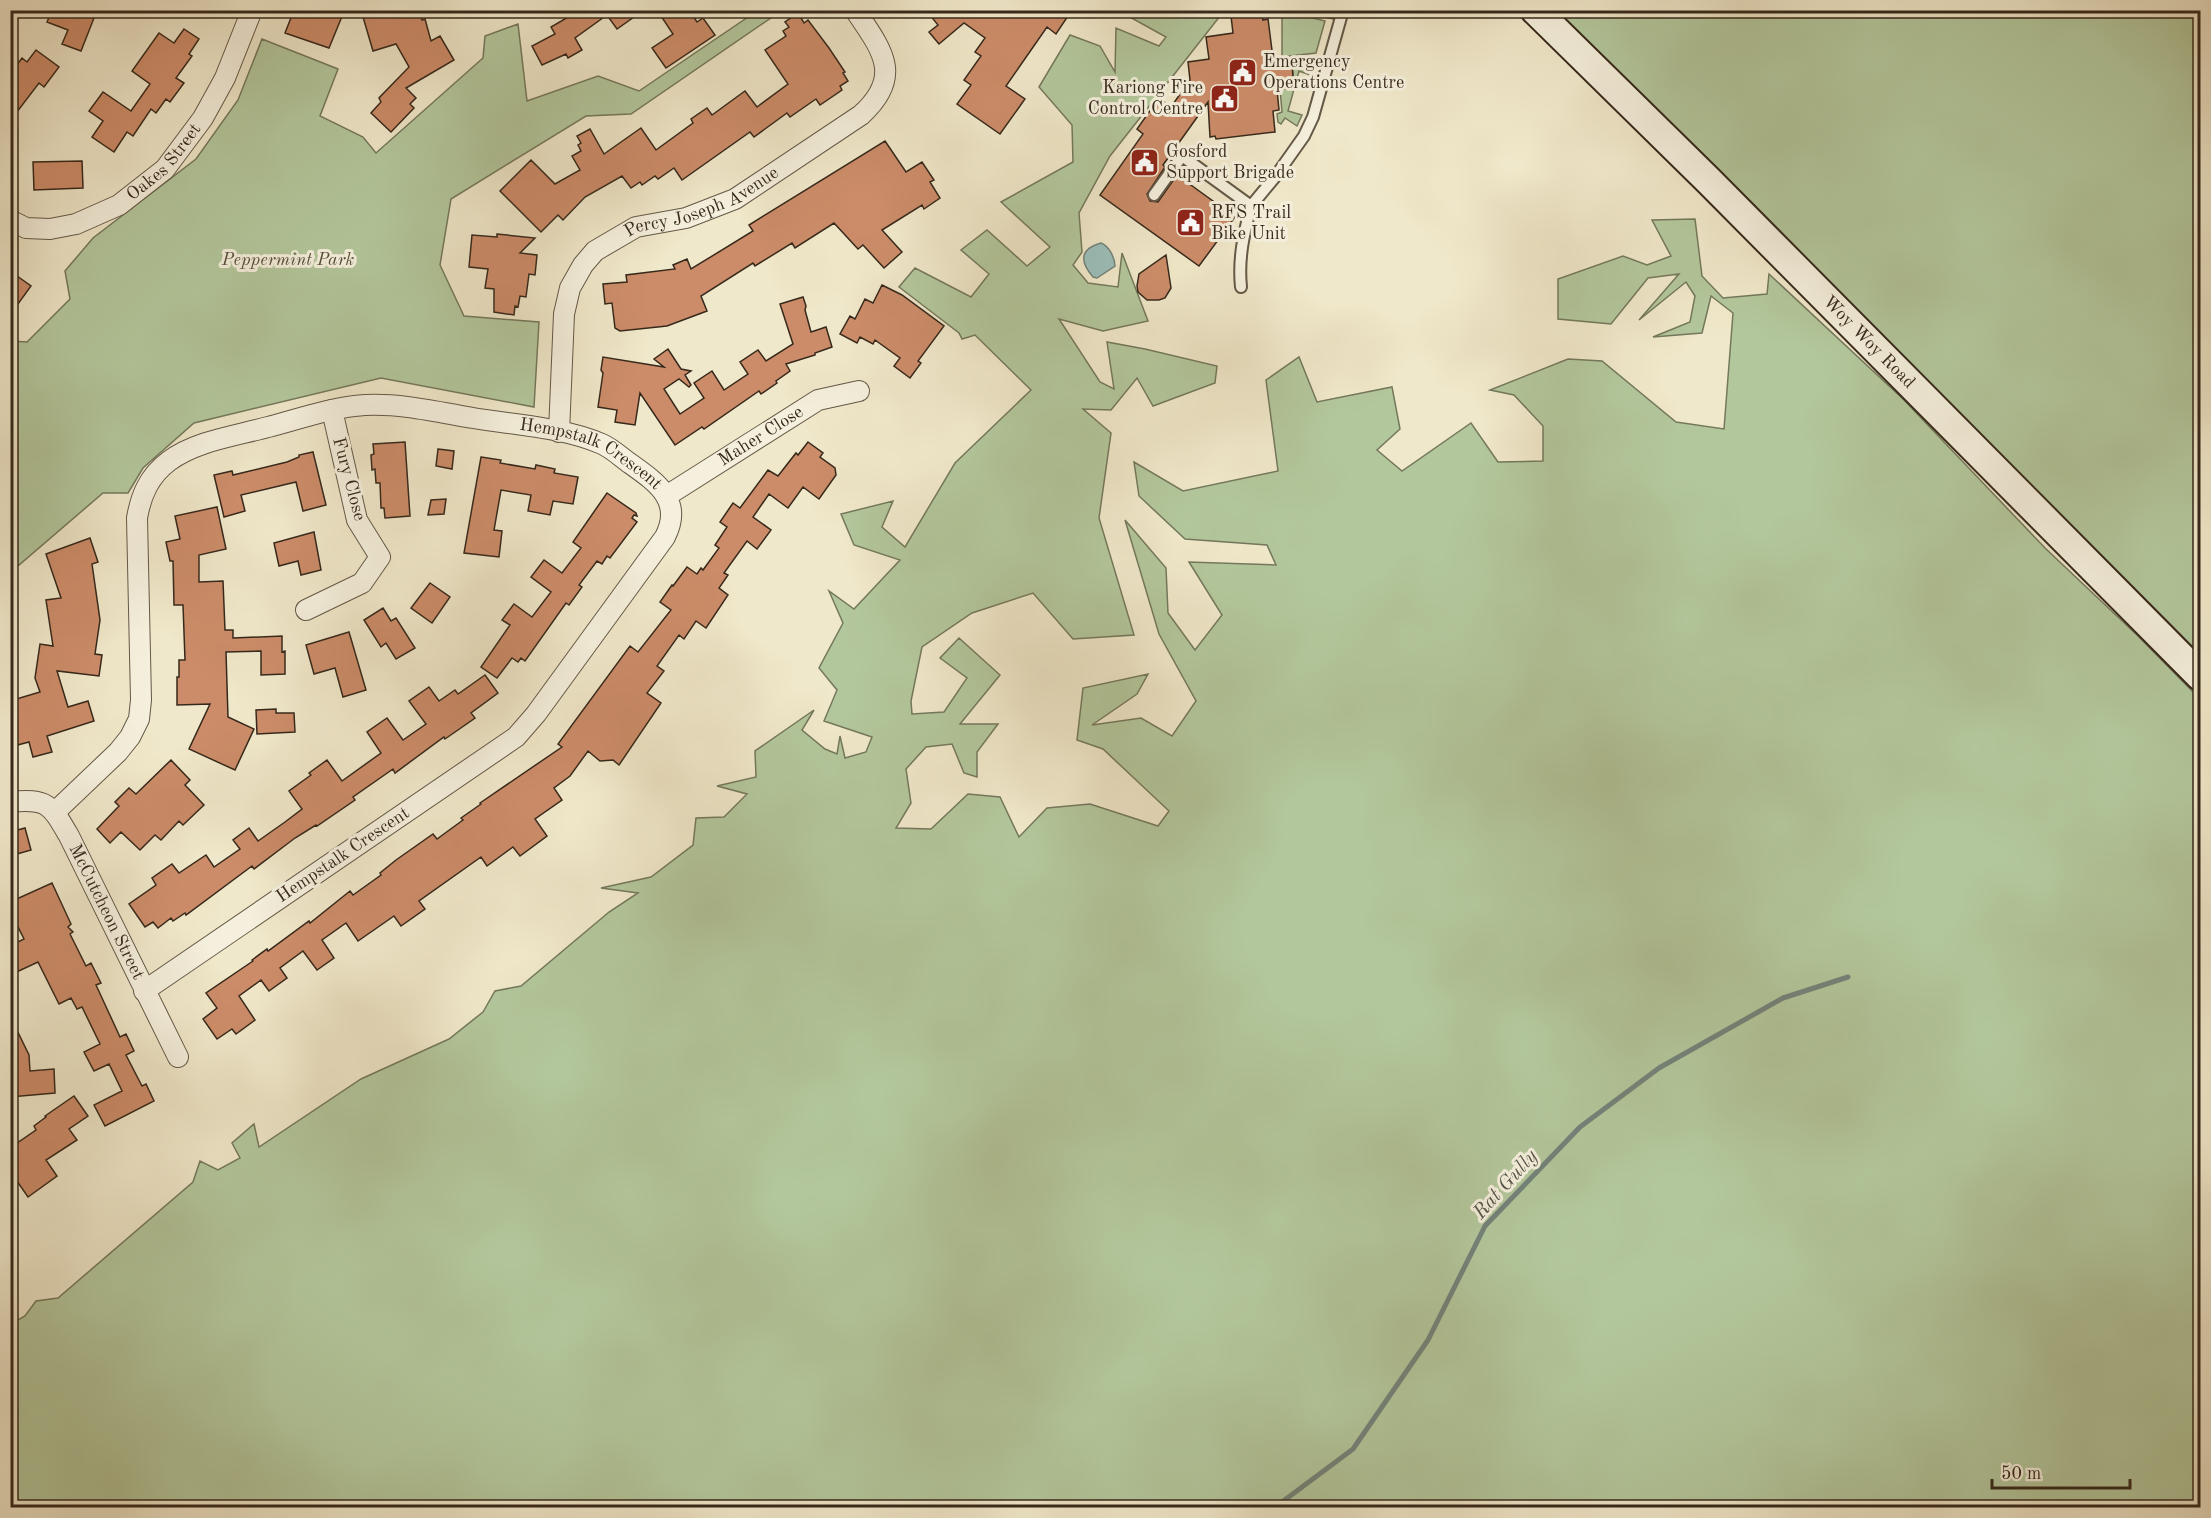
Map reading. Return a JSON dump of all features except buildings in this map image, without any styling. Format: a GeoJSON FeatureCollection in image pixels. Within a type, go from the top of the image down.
{"type":"FeatureCollection","features":[{"type":"Feature","properties":{"kind":"main road","name":"Woy Woy Road"},"geometry":{"type":"LineString","coordinates":[[1535,10],[1709,181],[2200,676]]}},
{"type":"Feature","properties":{"kind":"street","name":"Oakes Street"},"geometry":{"type":"LineString","coordinates":[[10,220],[26,228],[50,229],[76,224],[118,205],[165,169],[202,118],[225,78],[252,10]]}},
{"type":"Feature","properties":{"kind":"street","name":"Percy Joseph Avenue"},"geometry":{"type":"LineString","coordinates":[[559,432],[564,314],[570,288],[583,265],[595,251],[636,227],[686,218],[735,199],[874,104],[884,86],[884,55],[855,10]]}},
{"type":"Feature","properties":{"kind":"street","name":"Maher Close"},"geometry":{"type":"LineString","coordinates":[[668,495],[818,400],[859,392]]}},
{"type":"Feature","properties":{"kind":"street","name":"Hempstalk Crescent"},"geometry":{"type":"LineString","coordinates":[[55,812],[118,752],[130,737],[139,718],[141,700],[137,518],[140,499],[149,481],[169,461],[193,448],[332,410],[365,405],[403,407],[559,432],[603,444],[643,472],[668,495],[673,513],[672,524],[665,537],[536,714],[516,737],[144,990]]}},
{"type":"Feature","properties":{"kind":"street","name":"Fury Close"},"geometry":{"type":"LineString","coordinates":[[306,610],[362,583],[380,557],[357,520],[332,410]]}},
{"type":"Feature","properties":{"kind":"street"},"geometry":{"type":"LineString","coordinates":[[10,802],[30,800],[45,803],[55,812]]}},
{"type":"Feature","properties":{"kind":"street","name":"McCutcheon Street"},"geometry":{"type":"LineString","coordinates":[[55,812],[178,1058]]}},
{"type":"Feature","properties":{"kind":"lane"},"geometry":{"type":"LineString","coordinates":[[1240,286],[1241,245],[1251,206],[1304,136],[1313,117],[1343,13],[1320,10]]}},
{"type":"Feature","properties":{"kind":"lane"},"geometry":{"type":"LineString","coordinates":[[1154,195],[1182,156],[1251,206]]}},
{"type":"Feature","properties":{"kind":"green space","name":"Peppermint Park"},"geometry":{"type":"Polygon","coordinates":[[[757,11],[781,11],[631,114],[586,116],[451,199],[440,265],[464,316],[539,322],[534,407],[381,378],[194,423],[143,468],[128,493],[103,493],[19,565],[11,568],[11,341],[27,342],[70,299],[65,271],[93,238],[196,159],[238,100],[262,39],[338,69],[320,116],[363,137],[376,153],[483,58],[485,36],[518,24],[527,101],[598,76],[639,91],[757,11]]]}},
{"type":"Feature","properties":{"kind":"green space"},"geometry":{"type":"Polygon","coordinates":[[[1119,11],[1224,11],[1110,156],[1079,213],[1082,252],[1073,265],[1088,283],[1118,287],[1122,253],[1148,321],[1103,331],[1059,319],[1100,382],[1114,389],[1107,342],[1217,366],[1215,383],[1153,406],[1137,378],[1111,410],[1083,409],[1111,433],[1099,518],[1134,635],[1073,639],[1033,593],[972,613],[922,647],[911,701],[912,714],[944,712],[967,678],[940,658],[959,638],[1000,675],[960,724],[998,724],[977,752],[977,777],[964,773],[952,744],[926,747],[906,769],[911,803],[896,828],[931,829],[968,794],[1000,797],[1019,837],[1047,808],[1090,804],[1158,826],[1169,811],[1103,749],[1077,740],[1083,688],[1148,674],[1137,694],[1092,725],[1141,718],[1172,736],[1196,701],[1159,634],[1125,520],[1166,568],[1168,613],[1195,650],[1222,615],[1189,562],[1276,565],[1267,545],[1185,539],[1139,496],[1134,462],[1183,491],[1278,471],[1266,380],[1299,357],[1317,402],[1392,387],[1400,429],[1377,450],[1402,471],[1471,423],[1498,462],[1543,461],[1543,426],[1514,395],[1490,390],[1568,359],[1602,361],[1676,422],[1724,429],[1733,313],[1711,296],[1702,333],[1653,337],[1690,322],[1695,296],[1686,282],[1639,320],[1679,274],[1648,278],[1611,324],[1558,319],[1558,279],[1623,256],[1647,265],[1671,256],[1652,220],[1695,219],[1702,276],[1723,298],[1767,294],[1769,274],[1903,399],[2045,548],[2137,635],[2200,699],[2200,1507],[11,1507],[11,1324],[25,1316],[36,1301],[58,1298],[193,1182],[200,1161],[218,1170],[240,1158],[232,1143],[254,1124],[259,1147],[361,1079],[449,1039],[483,1012],[495,991],[521,986],[609,912],[638,893],[601,888],[651,877],[693,845],[696,818],[724,817],[747,794],[717,786],[756,777],[755,751],[814,710],[802,730],[825,749],[837,754],[840,736],[845,758],[866,752],[872,737],[824,721],[837,690],[819,668],[843,623],[829,591],[854,609],[900,560],[854,545],[841,514],[893,501],[882,527],[905,547],[955,463],[1031,390],[975,335],[962,339],[959,333],[899,287],[915,268],[971,297],[989,274],[961,250],[987,230],[1027,266],[1050,247],[1001,202],[1073,162],[1072,125],[1039,87],[1070,35],[1100,46],[1115,72],[1116,28],[1159,46],[1166,37],[1119,11]]]}},
{"type":"Feature","properties":{"kind":"green space"},"geometry":{"type":"Polygon","coordinates":[[[1553,11],[2200,11],[2200,656],[1965,423],[1919,372],[1861,314],[1553,11]]]}},
{"type":"Feature","properties":{"kind":"green space"},"geometry":{"type":"Polygon","coordinates":[[[1282,15],[1305,16],[1325,21],[1316,53],[1281,57],[1282,15]]]}},
{"type":"Feature","properties":{"kind":"green space"},"geometry":{"type":"Polygon","coordinates":[[[1315,60],[1311,73],[1313,76],[1299,71],[1288,111],[1302,115],[1297,126],[1285,118],[1281,124],[1278,122],[1277,114],[1282,112],[1280,89],[1294,87],[1292,65],[1280,66],[1280,64],[1315,60]]]}},
{"type":"Feature","properties":{"kind":"water"},"geometry":{"type":"Polygon","coordinates":[[[1101,243],[1111,253],[1115,266],[1097,278],[1093,277],[1089,271],[1084,257],[1085,252],[1101,243]]]}},
{"type":"Feature","properties":{"kind":"waterway","name":"Rat Gully"},"geometry":{"type":"LineString","coordinates":[[1274,1508],[1353,1449],[1428,1340],[1485,1226],[1580,1127],[1659,1068],[1783,998],[1848,977]]}},
{"type":"Feature","properties":{"kind":"place","name":"Emergency Operations Centre"},"geometry":{"type":"Point","coordinates":[1242,72]}},
{"type":"Feature","properties":{"kind":"place","name":"Kariong Fire Control Centre"},"geometry":{"type":"Point","coordinates":[1224,98]}},
{"type":"Feature","properties":{"kind":"place","name":"Gosford Support Brigade"},"geometry":{"type":"Point","coordinates":[1145,162]}},
{"type":"Feature","properties":{"kind":"place","name":"RFS Trail Bike Unit"},"geometry":{"type":"Point","coordinates":[1190,223]}}]}
